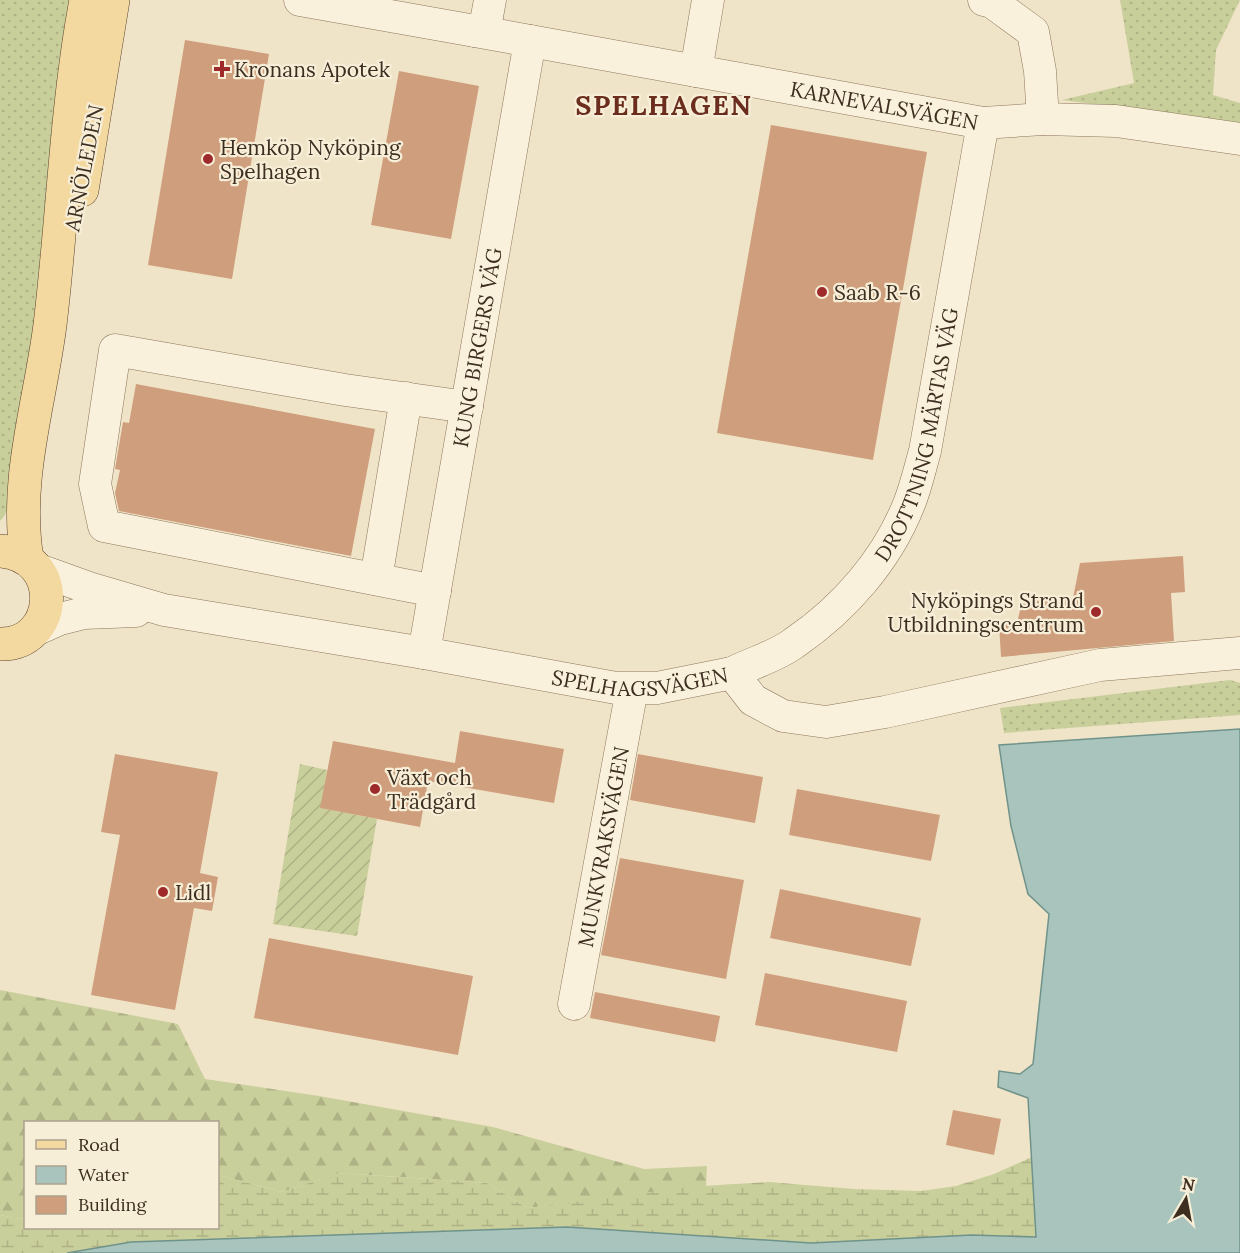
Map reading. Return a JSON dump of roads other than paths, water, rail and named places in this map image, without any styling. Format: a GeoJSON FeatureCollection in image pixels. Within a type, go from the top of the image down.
{"type":"FeatureCollection","features":[{"type":"Feature","properties":{"kind":"main road","name":"ARNÖLEDEN"},"geometry":{"type":"LineString","coordinates":[[18,638],[43,618],[47,602],[46,585],[22,560],[22,507],[59,249],[68,121],[86,0]]}},
{"type":"Feature","properties":{"kind":"main road","name":"ARNÖLEDEN"},"geometry":{"type":"LineString","coordinates":[[48,335],[83,187],[113,0]]}},
{"type":"Feature","properties":{"kind":"main road","name":"ARNÖLEDEN"},"geometry":{"type":"LineString","coordinates":[[0,536],[17,507],[25,478]]}},
{"type":"Feature","properties":{"kind":"main road"},"geometry":{"type":"LineString","coordinates":[[0,667],[18,638]]}},
{"type":"Feature","properties":{"kind":"street"},"geometry":{"type":"LineString","coordinates":[[83,187],[126,0]]}},
{"type":"Feature","properties":{"kind":"street","name":"KARNEVALSVÄGEN"},"geometry":{"type":"LineString","coordinates":[[300,0],[983,123],[1043,119],[1116,121],[1240,139]]}},
{"type":"Feature","properties":{"kind":"street"},"geometry":{"type":"LineString","coordinates":[[476,31],[486,22],[490,0]]}},
{"type":"Feature","properties":{"kind":"street"},"geometry":{"type":"LineString","coordinates":[[696,71],[708,0]]}},
{"type":"Feature","properties":{"kind":"street"},"geometry":{"type":"LineString","coordinates":[[984,0],[992,2],[1033,32],[1040,71],[1043,119]]}},
{"type":"Feature","properties":{"kind":"street","name":"KUNG BIRGERS VÄG"},"geometry":{"type":"LineString","coordinates":[[424,653],[530,41]]}},
{"type":"Feature","properties":{"kind":"street","name":"DROTTNING MÄRTAS VÄG"},"geometry":{"type":"LineString","coordinates":[[732,673],[793,644],[831,613],[868,575],[894,536],[909,503],[925,451],[983,123]]}},
{"type":"Feature","properties":{"kind":"street"},"geometry":{"type":"LineString","coordinates":[[435,591],[104,526],[94,484],[115,351],[466,407]]}},
{"type":"Feature","properties":{"kind":"street"},"geometry":{"type":"LineString","coordinates":[[376,579],[406,398]]}},
{"type":"Feature","properties":{"kind":"street","name":"SPELHAGSVÄGEN"},"geometry":{"type":"LineString","coordinates":[[22,560],[89,588],[164,610],[632,689],[657,688],[732,673],[753,700],[783,716],[826,722],[885,712],[1100,664],[1240,653]]}},
{"type":"Feature","properties":{"kind":"street","name":"SPELHAGSVÄGEN"},"geometry":{"type":"LineString","coordinates":[[18,638],[60,619],[84,613],[164,610]]}},
{"type":"Feature","properties":{"kind":"street","name":"MUNKVRAKSVÄGEN"},"geometry":{"type":"LineString","coordinates":[[574,1004],[632,689]]}},
{"type":"Feature","properties":{"kind":"water"},"geometry":{"type":"Polygon","coordinates":[[[1240,729],[1240,1253],[67,1253],[131,1242],[567,1227],[811,1243],[972,1235],[1036,1237],[1028,1098],[998,1087],[999,1071],[1020,1074],[1033,1064],[1049,914],[1028,894],[1011,826],[999,745],[1240,729]]]}},
{"type":"Feature","properties":{"kind":"place","name":"Kronans Apotek"},"geometry":{"type":"Point","coordinates":[222,69]}},
{"type":"Feature","properties":{"kind":"place","name":"Hemköp Nyköping Spelhagen"},"geometry":{"type":"Point","coordinates":[208,159]}},
{"type":"Feature","properties":{"kind":"place","name":"Saab R-6"},"geometry":{"type":"Point","coordinates":[822,292]}},
{"type":"Feature","properties":{"kind":"place","name":"Nyköpings Strand Utbildningscentrum"},"geometry":{"type":"Point","coordinates":[1096,612]}},
{"type":"Feature","properties":{"kind":"place","name":"Växt och Trädgård"},"geometry":{"type":"Point","coordinates":[375,789]}},
{"type":"Feature","properties":{"kind":"place","name":"Lidl"},"geometry":{"type":"Point","coordinates":[163,892]}},
{"type":"Feature","properties":{"kind":"district","name":"SPELHAGEN"},"geometry":{"type":"Point","coordinates":[664,105]}}]}
